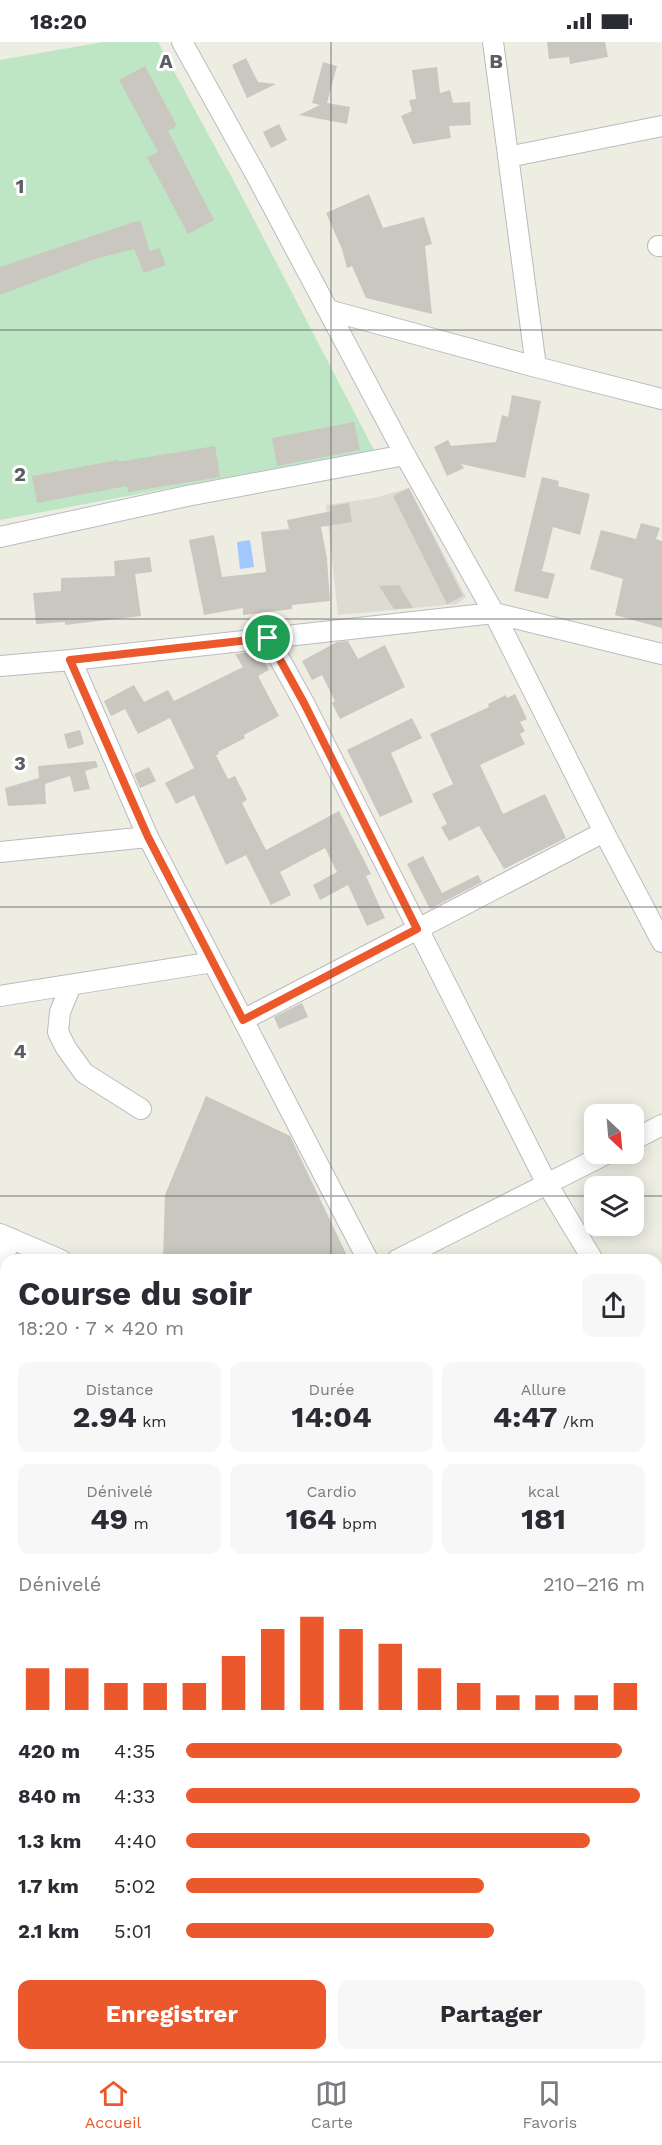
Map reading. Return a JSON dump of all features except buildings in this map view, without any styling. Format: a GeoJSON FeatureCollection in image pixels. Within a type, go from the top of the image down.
{"type":"FeatureCollection","features":[{"type":"Feature","properties":{"kind":"street"},"geometry":{"type":"LineString","coordinates":[[182,42],[256,175],[405,455],[494,613],[662,942]]}},
{"type":"Feature","properties":{"kind":"street"},"geometry":{"type":"LineString","coordinates":[[493,42],[537,368]]}},
{"type":"Feature","properties":{"kind":"street"},"geometry":{"type":"LineString","coordinates":[[508,157],[662,126]]}},
{"type":"Feature","properties":{"kind":"street"},"geometry":{"type":"LineString","coordinates":[[328,310],[537,368],[662,399]]}},
{"type":"Feature","properties":{"kind":"street"},"geometry":{"type":"LineString","coordinates":[[0,537],[187,496],[405,455]]}},
{"type":"Feature","properties":{"kind":"street"},"geometry":{"type":"LineString","coordinates":[[0,666],[494,613],[662,654]]}},
{"type":"Feature","properties":{"kind":"street"},"geometry":{"type":"LineString","coordinates":[[268,638],[304,703],[547,1184],[589,1254]]}},
{"type":"Feature","properties":{"kind":"street"},"geometry":{"type":"LineString","coordinates":[[70,660],[148,837],[365,1254]]}},
{"type":"Feature","properties":{"kind":"street"},"geometry":{"type":"LineString","coordinates":[[243,1020],[604,832]]}},
{"type":"Feature","properties":{"kind":"street"},"geometry":{"type":"LineString","coordinates":[[0,852],[148,837]]}},
{"type":"Feature","properties":{"kind":"street"},"geometry":{"type":"LineString","coordinates":[[0,996],[213,962]]}},
{"type":"Feature","properties":{"kind":"street"},"geometry":{"type":"LineString","coordinates":[[71,985],[60,1012],[58,1032],[66,1048],[84,1073],[141,1109]]}},
{"type":"Feature","properties":{"kind":"street"},"geometry":{"type":"LineString","coordinates":[[644,1134],[662,1125]]}},
{"type":"Feature","properties":{"kind":"street"},"geometry":{"type":"LineString","coordinates":[[409,1254],[586,1164]]}},
{"type":"Feature","properties":{"kind":"street"},"geometry":{"type":"LineString","coordinates":[[2,1254],[6,1236],[47,1254]]}},
{"type":"Feature","properties":{"kind":"shaded area"},"geometry":{"type":"Polygon","coordinates":[[[409,488],[466,597],[457,604],[338,615],[326,505],[374,498],[409,488]]]}},
{"type":"Feature","properties":{"kind":"green space"},"geometry":{"type":"Polygon","coordinates":[[[103,42],[158,42],[238,189],[374,450],[0,520],[0,60],[103,42]]]}},
{"type":"Feature","properties":{"kind":"water"},"geometry":{"type":"Polygon","coordinates":[[[250,540],[254,567],[240,569],[237,542],[250,540]]]}},
{"type":"Feature","properties":{"kind":"route"},"geometry":{"type":"LineString","coordinates":[[268,638],[304,703],[417,929],[243,1020],[148,837],[70,660],[268,638]]}}]}
